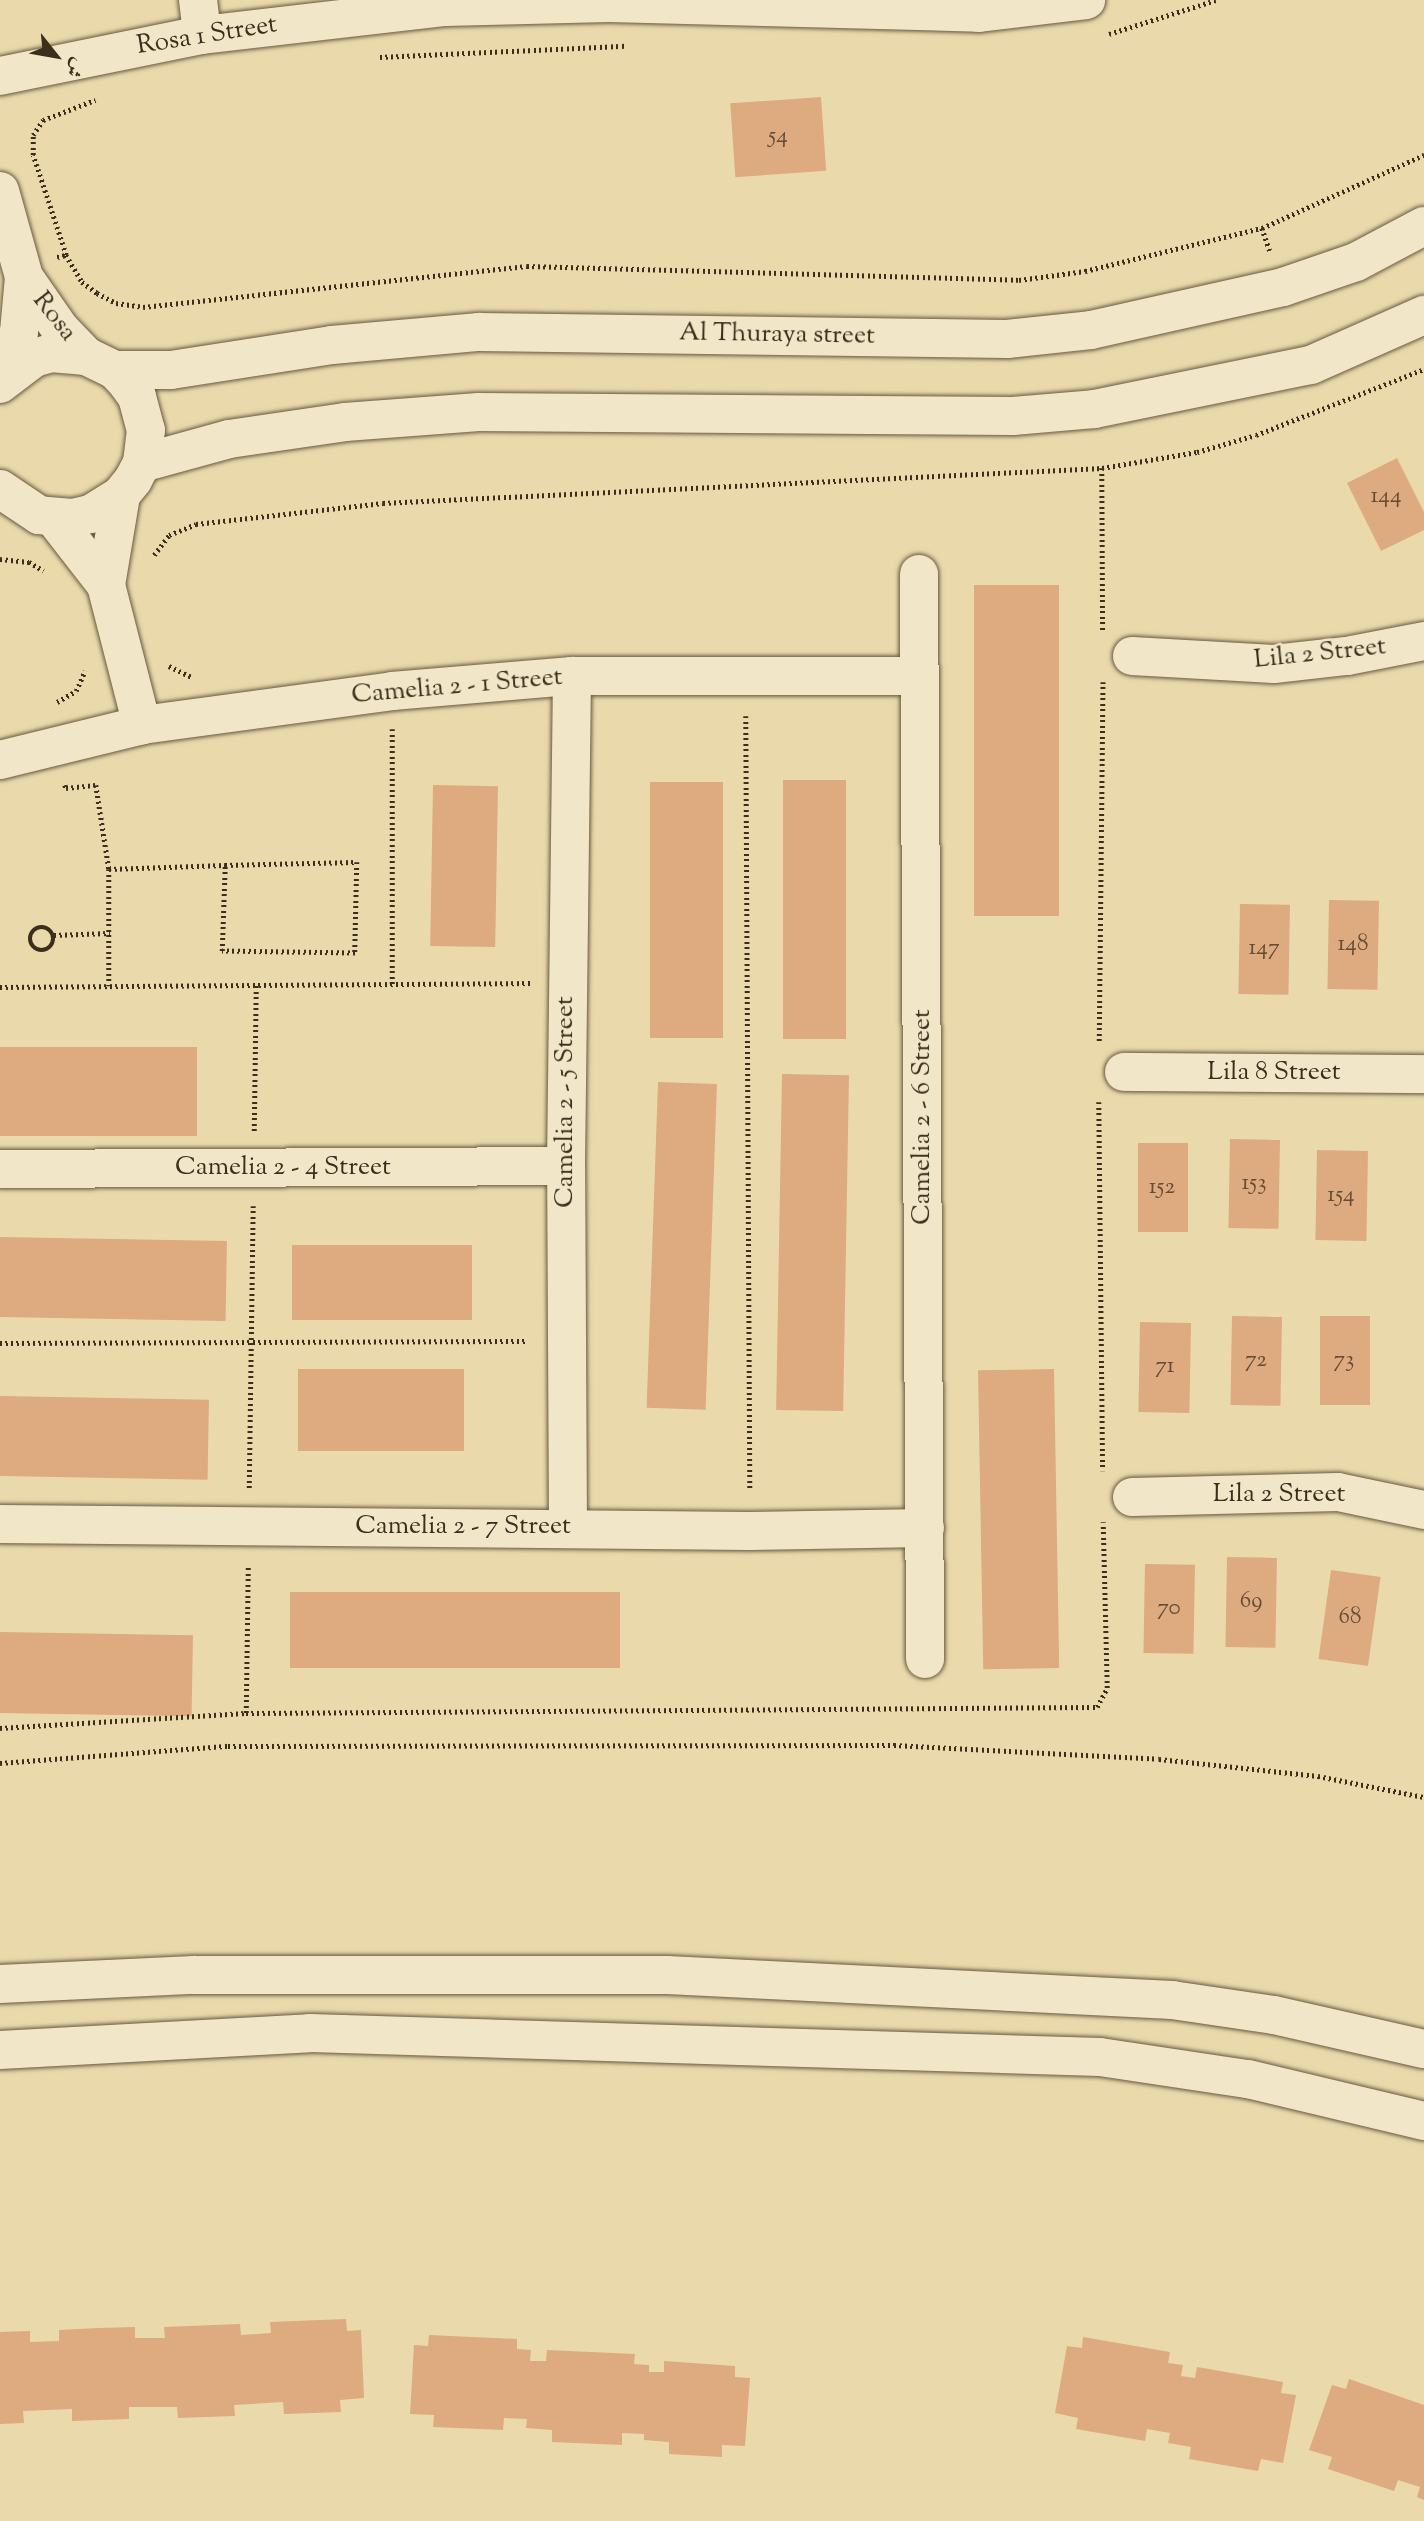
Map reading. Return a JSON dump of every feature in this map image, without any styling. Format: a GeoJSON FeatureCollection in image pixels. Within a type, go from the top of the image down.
{"type":"FeatureCollection","features":[{"type":"Feature","properties":{"kind":"street","name":"Rosa 1 Street"},"geometry":{"type":"LineString","coordinates":[[0,76],[200,17],[445,6],[690,2],[979,13],[1086,0]]}},
{"type":"Feature","properties":{"kind":"street","name":"Rosa"},"geometry":{"type":"LineString","coordinates":[[0,191],[22,272],[19,331],[2,381]]}},
{"type":"Feature","properties":{"kind":"street","name":"Al Thuraya street"},"geometry":{"type":"LineString","coordinates":[[2,381],[34,358],[51,354],[101,363],[171,370],[332,345],[479,332],[1007,339],[1091,330],[1283,287],[1356,262],[1424,226]]}},
{"type":"Feature","properties":{"kind":"street","name":"Rosa"},"geometry":{"type":"LineString","coordinates":[[22,272],[60,329],[137,397],[146,430],[142,463]]}},
{"type":"Feature","properties":{"kind":"street"},"geometry":{"type":"LineString","coordinates":[[106,585],[121,495],[142,463],[229,439],[345,422],[479,412],[1013,416],[1094,409],[1311,365],[1424,315]]}},
{"type":"Feature","properties":{"kind":"street"},"geometry":{"type":"LineString","coordinates":[[54,518],[90,514],[121,495]]}},
{"type":"Feature","properties":{"kind":"street"},"geometry":{"type":"LineString","coordinates":[[4,496],[54,518],[106,585],[142,725]]}},
{"type":"Feature","properties":{"kind":"street","name":"Camelia 2 - 6 Street"},"geometry":{"type":"LineString","coordinates":[[919,574],[925,1659]]}},
{"type":"Feature","properties":{"kind":"street","name":"Lila 2 Street"},"geometry":{"type":"LineString","coordinates":[[1112,657],[1274,664],[1347,656],[1424,641]]}},
{"type":"Feature","properties":{"kind":"street","name":"Camelia 2 - 1 Street"},"geometry":{"type":"LineString","coordinates":[[0,760],[142,725],[393,691],[572,676],[920,676]]}},
{"type":"Feature","properties":{"kind":"street","name":"Camelia 2 - 5 Street"},"geometry":{"type":"LineString","coordinates":[[569,1527],[566,982],[572,676]]}},
{"type":"Feature","properties":{"kind":"street","name":"Lila 8 Street"},"geometry":{"type":"LineString","coordinates":[[1107,1069],[1424,1074]]}},
{"type":"Feature","properties":{"kind":"street","name":"Camelia 2 - 4 Street"},"geometry":{"type":"LineString","coordinates":[[0,1169],[566,1166]]}},
{"type":"Feature","properties":{"kind":"street","name":"Lila 2 Street"},"geometry":{"type":"LineString","coordinates":[[1112,1497],[1303,1490],[1373,1497],[1424,1510]]}},
{"type":"Feature","properties":{"kind":"street","name":"Camelia 2 - 7 Street"},"geometry":{"type":"LineString","coordinates":[[0,1524],[569,1527],[750,1531],[925,1528]]}},
{"type":"Feature","properties":{"kind":"street"},"geometry":{"type":"LineString","coordinates":[[0,1984],[194,1975],[667,1975],[1172,2000],[1274,2015],[1424,2049]]}},
{"type":"Feature","properties":{"kind":"street"},"geometry":{"type":"LineString","coordinates":[[0,2050],[310,2033],[1087,2056],[1248,2079],[1424,2121]]}},
{"type":"Feature","properties":{"kind":"path"},"geometry":{"type":"LineString","coordinates":[[1105,35],[1216,0]]}},
{"type":"Feature","properties":{"kind":"path"},"geometry":{"type":"LineString","coordinates":[[376,58],[642,45]]}},
{"type":"Feature","properties":{"kind":"path"},"geometry":{"type":"LineString","coordinates":[[100,99],[43,120],[33,135],[33,155],[66,255],[82,282],[116,303],[143,307],[527,266],[1019,279],[1085,271],[1262,228],[1424,155]]}},
{"type":"Feature","properties":{"kind":"path"},"geometry":{"type":"LineString","coordinates":[[22,272],[66,255]]}},
{"type":"Feature","properties":{"kind":"path"},"geometry":{"type":"LineString","coordinates":[[151,560],[169,535],[196,524],[383,503],[1102,468],[1198,452],[1256,435],[1424,369]]}},
{"type":"Feature","properties":{"kind":"path"},"geometry":{"type":"LineString","coordinates":[[0,1728],[246,1713],[1097,1707],[1107,1696],[1112,1497],[1107,1069],[1112,657],[1102,468]]}},
{"type":"Feature","properties":{"kind":"path"},"geometry":{"type":"LineString","coordinates":[[0,559],[29,562],[49,575]]}},
{"type":"Feature","properties":{"kind":"path"},"geometry":{"type":"LineString","coordinates":[[165,659],[180,673],[205,678]]}},
{"type":"Feature","properties":{"kind":"path"},"geometry":{"type":"LineString","coordinates":[[85,665],[76,691],[44,705],[66,788],[96,785],[109,869],[109,986]]}},
{"type":"Feature","properties":{"kind":"path"},"geometry":{"type":"LineString","coordinates":[[746,674],[750,1531]]}},
{"type":"Feature","properties":{"kind":"path"},"geometry":{"type":"LineString","coordinates":[[392,984],[393,691]]}},
{"type":"Feature","properties":{"kind":"path"},"geometry":{"type":"LineString","coordinates":[[109,869],[225,865],[357,862],[355,953],[222,950],[225,865]]}},
{"type":"Feature","properties":{"kind":"path"},"geometry":{"type":"LineString","coordinates":[[54,935],[48,950],[41,952],[29,943],[30,935],[42,927],[54,935],[110,933]]}},
{"type":"Feature","properties":{"kind":"path"},"geometry":{"type":"LineString","coordinates":[[0,987],[566,982]]}},
{"type":"Feature","properties":{"kind":"path"},"geometry":{"type":"LineString","coordinates":[[246,1713],[256,985]]}},
{"type":"Feature","properties":{"kind":"path"},"geometry":{"type":"LineString","coordinates":[[0,1343],[527,1341]]}},
{"type":"Feature","properties":{"kind":"path"},"geometry":{"type":"LineString","coordinates":[[0,1763],[228,1746],[894,1745],[1159,1759],[1318,1776],[1424,1797]]}},
{"type":"Feature","properties":{"kind":"building"},"geometry":{"type":"Polygon","coordinates":[[[821,97],[826,171],[735,177],[730,103],[821,97]]]}},
{"type":"Feature","properties":{"kind":"building"},"geometry":{"type":"Polygon","coordinates":[[[1397,458],[1424,512],[1424,530],[1381,551],[1347,483],[1397,458]]]}},
{"type":"Feature","properties":{"kind":"building"},"geometry":{"type":"Polygon","coordinates":[[[974,585],[1059,585],[1059,916],[974,916],[974,585]]]}},
{"type":"Feature","properties":{"kind":"building"},"geometry":{"type":"Polygon","coordinates":[[[783,780],[846,780],[846,1039],[783,1039],[783,780]]]}},
{"type":"Feature","properties":{"kind":"building"},"geometry":{"type":"Polygon","coordinates":[[[650,782],[723,782],[723,1038],[650,1038],[650,782]]]}},
{"type":"Feature","properties":{"kind":"building"},"geometry":{"type":"Polygon","coordinates":[[[433,785],[498,786],[495,947],[430,946],[433,785]]]}},
{"type":"Feature","properties":{"kind":"building"},"geometry":{"type":"Polygon","coordinates":[[[1329,900],[1379,901],[1377,990],[1327,989],[1329,900]]]}},
{"type":"Feature","properties":{"kind":"building"},"geometry":{"type":"Polygon","coordinates":[[[1240,904],[1290,905],[1288,995],[1238,994],[1240,904]]]}},
{"type":"Feature","properties":{"kind":"building"},"geometry":{"type":"Polygon","coordinates":[[[0,1047],[197,1047],[197,1136],[0,1136],[0,1047]]]}},
{"type":"Feature","properties":{"kind":"building"},"geometry":{"type":"Polygon","coordinates":[[[782,1074],[849,1075],[843,1411],[776,1410],[782,1074]]]}},
{"type":"Feature","properties":{"kind":"building"},"geometry":{"type":"Polygon","coordinates":[[[658,1082],[717,1084],[706,1410],[647,1408],[658,1082]]]}},
{"type":"Feature","properties":{"kind":"building"},"geometry":{"type":"Polygon","coordinates":[[[1230,1139],[1280,1140],[1278,1229],[1228,1228],[1230,1139]]]}},
{"type":"Feature","properties":{"kind":"building"},"geometry":{"type":"Polygon","coordinates":[[[1138,1143],[1188,1143],[1188,1232],[1138,1232],[1138,1143]]]}},
{"type":"Feature","properties":{"kind":"building"},"geometry":{"type":"Polygon","coordinates":[[[1317,1150],[1368,1151],[1366,1241],[1315,1240],[1317,1150]]]}},
{"type":"Feature","properties":{"kind":"building"},"geometry":{"type":"Polygon","coordinates":[[[0,1237],[227,1241],[226,1321],[0,1317],[0,1237]]]}},
{"type":"Feature","properties":{"kind":"building"},"geometry":{"type":"Polygon","coordinates":[[[292,1245],[472,1245],[472,1320],[292,1320],[292,1245]]]}},
{"type":"Feature","properties":{"kind":"building"},"geometry":{"type":"Polygon","coordinates":[[[1232,1316],[1282,1317],[1280,1406],[1230,1405],[1232,1316]]]}},
{"type":"Feature","properties":{"kind":"building"},"geometry":{"type":"Polygon","coordinates":[[[1320,1316],[1370,1316],[1370,1405],[1320,1405],[1320,1316]]]}},
{"type":"Feature","properties":{"kind":"building"},"geometry":{"type":"Polygon","coordinates":[[[1140,1322],[1191,1323],[1189,1413],[1138,1412],[1140,1322]]]}},
{"type":"Feature","properties":{"kind":"building"},"geometry":{"type":"Polygon","coordinates":[[[298,1369],[464,1369],[464,1451],[298,1451],[298,1369]]]}},
{"type":"Feature","properties":{"kind":"building"},"geometry":{"type":"Polygon","coordinates":[[[1054,1369],[1059,1668],[983,1669],[978,1370],[1054,1369]]]}},
{"type":"Feature","properties":{"kind":"building"},"geometry":{"type":"Polygon","coordinates":[[[0,1396],[209,1400],[208,1480],[0,1476],[0,1396]]]}},
{"type":"Feature","properties":{"kind":"building"},"geometry":{"type":"Polygon","coordinates":[[[1227,1557],[1277,1558],[1275,1648],[1225,1647],[1227,1557]]]}},
{"type":"Feature","properties":{"kind":"building"},"geometry":{"type":"Polygon","coordinates":[[[1145,1564],[1195,1565],[1193,1654],[1143,1653],[1145,1564]]]}},
{"type":"Feature","properties":{"kind":"building"},"geometry":{"type":"Polygon","coordinates":[[[1331,1570],[1381,1577],[1368,1666],[1318,1659],[1331,1570]]]}},
{"type":"Feature","properties":{"kind":"building"},"geometry":{"type":"Polygon","coordinates":[[[290,1592],[620,1592],[620,1668],[290,1668],[290,1592]]]}},
{"type":"Feature","properties":{"kind":"building"},"geometry":{"type":"Polygon","coordinates":[[[0,1632],[193,1635],[192,1716],[0,1713],[0,1632]]]}},
{"type":"Feature","properties":{"kind":"building"},"geometry":{"type":"Polygon","coordinates":[[[346,2319],[347,2331],[361,2330],[364,2398],[340,2400],[341,2412],[284,2414],[283,2402],[234,2405],[235,2416],[178,2418],[177,2407],[129,2407],[129,2419],[72,2421],[72,2409],[23,2411],[24,2423],[0,2424],[0,2332],[30,2331],[30,2342],[59,2341],[59,2330],[135,2327],[135,2338],[165,2338],[164,2327],[240,2324],[241,2335],[271,2333],[270,2322],[346,2319]]]}},
{"type":"Feature","properties":{"kind":"building"},"geometry":{"type":"Polygon","coordinates":[[[429,2335],[517,2339],[517,2349],[531,2350],[530,2361],[546,2361],[547,2350],[635,2354],[634,2364],[649,2365],[649,2372],[664,2372],[664,2361],[735,2366],[735,2377],[750,2378],[745,2446],[722,2445],[722,2457],[669,2454],[669,2442],[644,2440],[644,2434],[622,2433],[622,2445],[552,2442],[552,2430],[526,2428],[527,2419],[504,2418],[503,2430],[433,2427],[434,2415],[410,2414],[414,2345],[428,2346],[429,2335]]]}},
{"type":"Feature","properties":{"kind":"building"},"geometry":{"type":"Polygon","coordinates":[[[1083,2337],[1170,2352],[1168,2363],[1183,2365],[1181,2376],[1195,2378],[1197,2367],[1283,2382],[1281,2393],[1296,2395],[1283,2463],[1261,2459],[1258,2471],[1189,2459],[1191,2447],[1168,2443],[1170,2433],[1147,2429],[1145,2441],[1076,2429],[1078,2418],[1055,2413],[1067,2346],[1082,2348],[1083,2337]]]}},
{"type":"Feature","properties":{"kind":"building"},"geometry":{"type":"Polygon","coordinates":[[[1349,2379],[1424,2405],[1424,2500],[1417,2497],[1420,2487],[1398,2480],[1394,2491],[1328,2469],[1332,2457],[1309,2450],[1332,2385],[1346,2389],[1349,2379]]]}}]}
